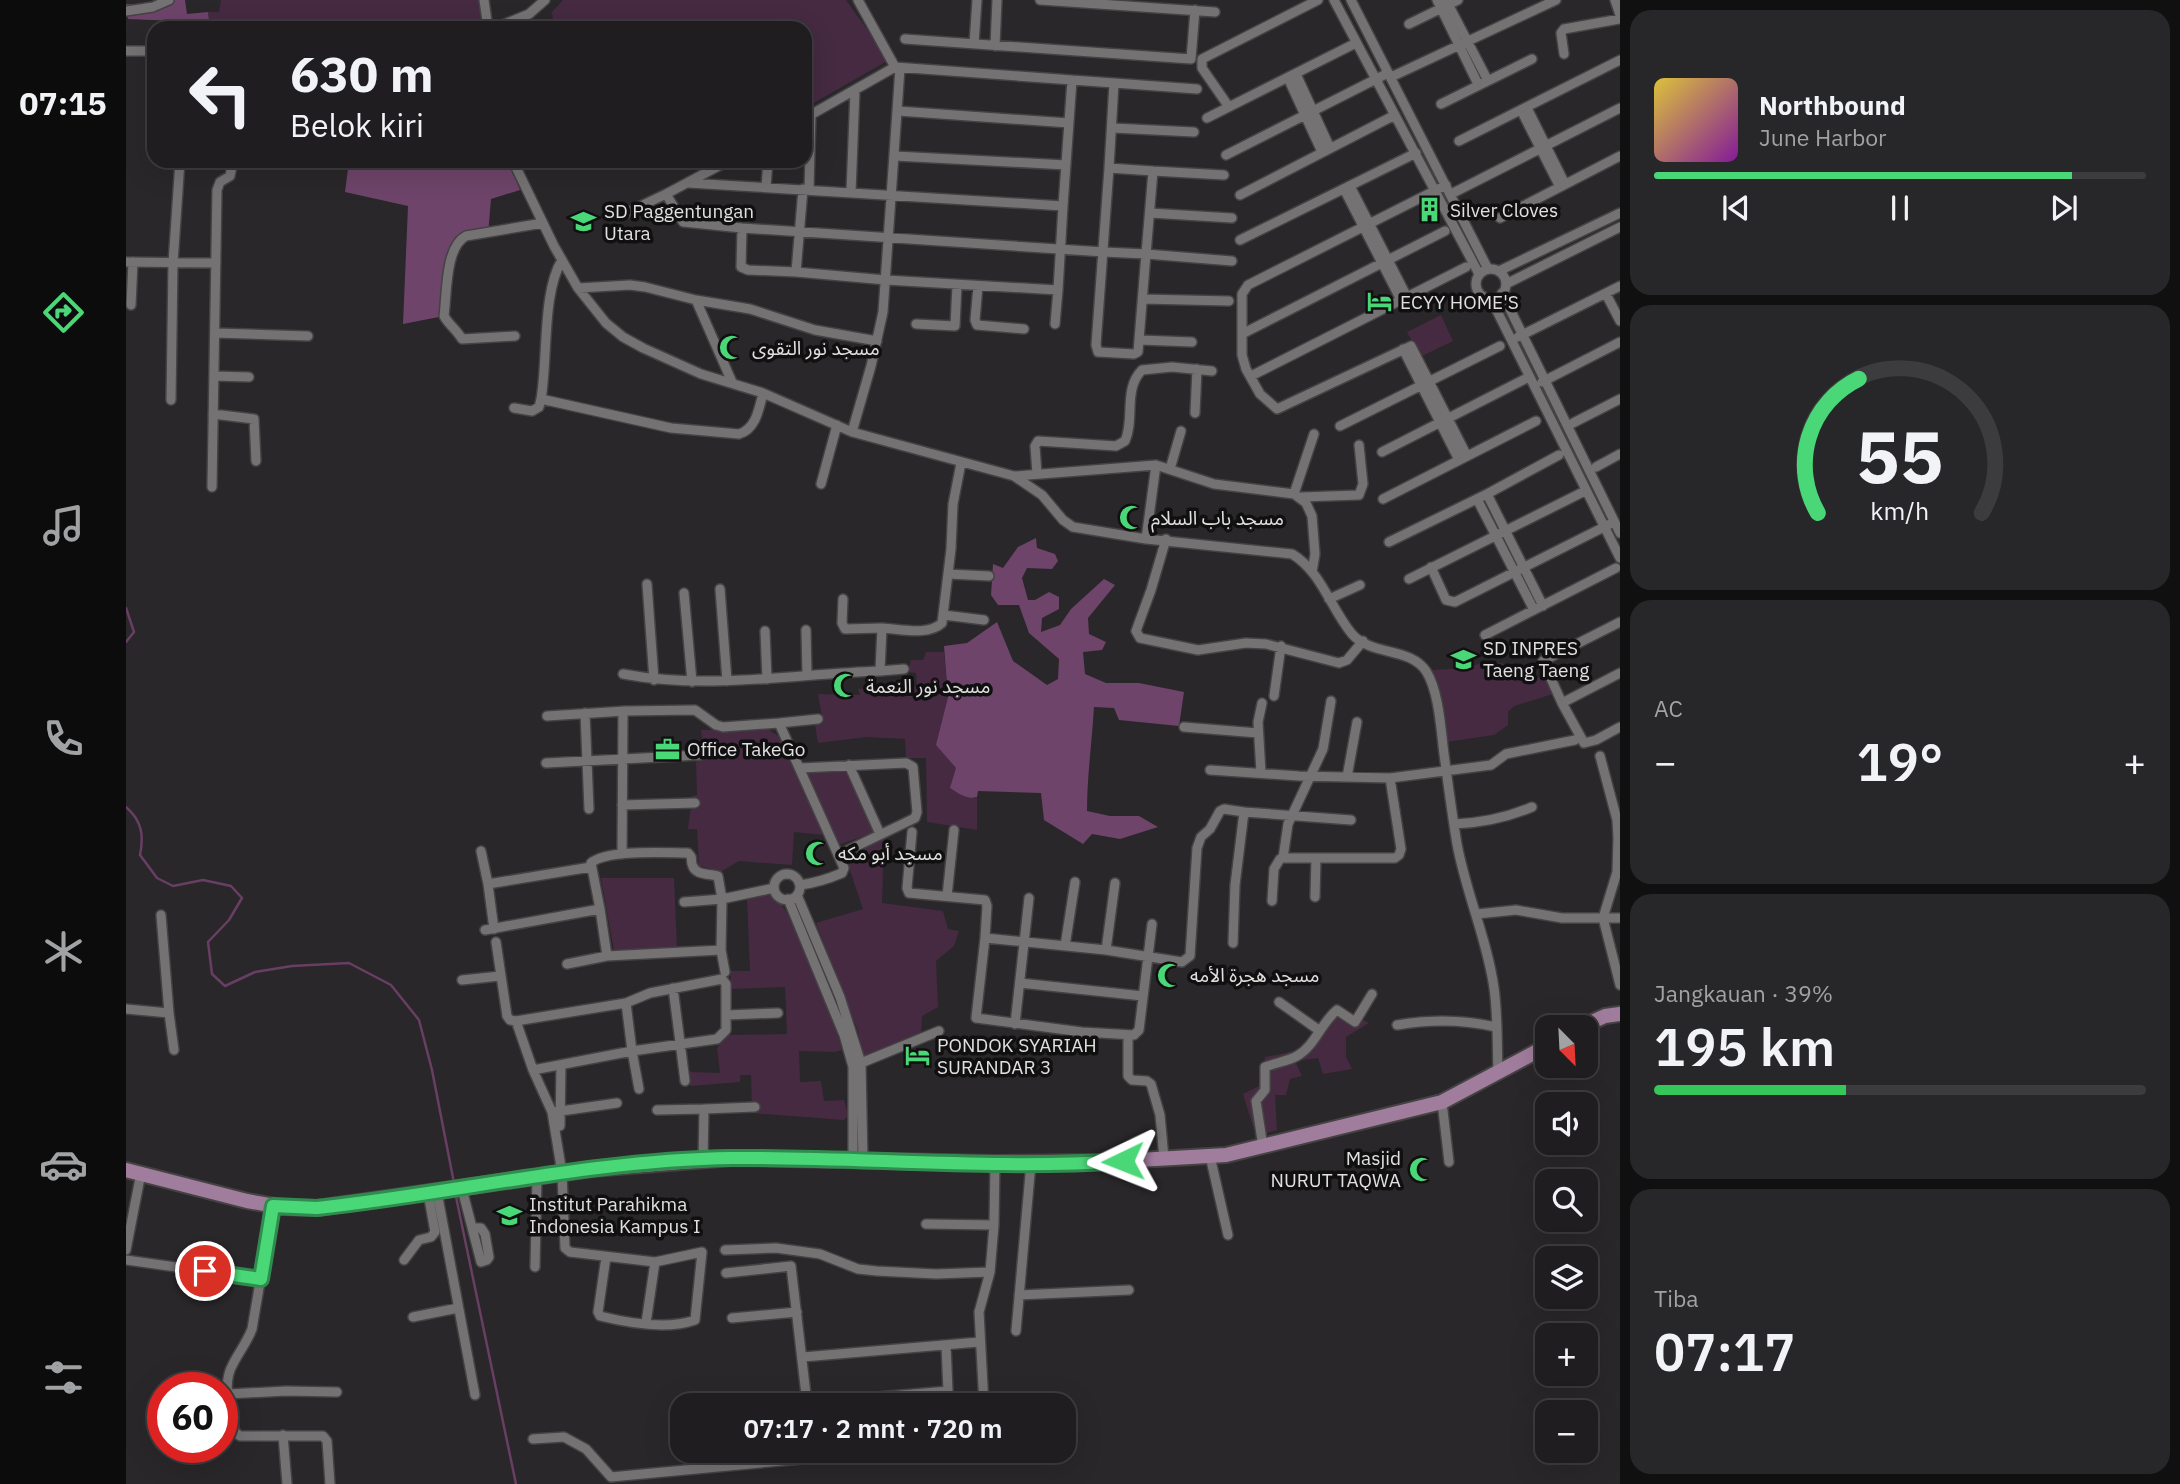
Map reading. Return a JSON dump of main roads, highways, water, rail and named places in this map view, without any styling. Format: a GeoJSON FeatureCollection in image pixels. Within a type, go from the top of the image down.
{"type":"FeatureCollection","features":[{"type":"Feature","properties":{"kind":"main road"},"geometry":{"type":"LineString","coordinates":[[1598,1019],[1620,1013]]}},
{"type":"Feature","properties":{"kind":"main road"},"geometry":{"type":"LineString","coordinates":[[126,1170],[273,1206],[317,1208],[562,1173],[732,1158],[995,1164],[1210,1156],[1263,1147],[1442,1102],[1535,1053]]}},
{"type":"Feature","properties":{"kind":"waterway"},"geometry":{"type":"LineString","coordinates":[[126,608],[134,632],[126,642]]}},
{"type":"Feature","properties":{"kind":"waterway"},"geometry":{"type":"LineString","coordinates":[[126,807],[141,829],[140,855],[157,878],[173,886],[203,880],[231,886],[242,898],[229,920],[208,942],[212,974],[225,986],[255,972],[292,966],[349,963],[391,985],[419,1020],[432,1070],[454,1183]]}},
{"type":"Feature","properties":{"kind":"waterway"},"geometry":{"type":"LineString","coordinates":[[455,1192],[516,1484]]}},
{"type":"Feature","properties":{"kind":"place","name":"Silver Cloves"},"geometry":{"type":"Point","coordinates":[1430,210]}},
{"type":"Feature","properties":{"kind":"place","name":"SD Paggentungan Utara"},"geometry":{"type":"Point","coordinates":[584,222]}},
{"type":"Feature","properties":{"kind":"place","name":"ECYY HOME'S"},"geometry":{"type":"Point","coordinates":[1380,302]}},
{"type":"Feature","properties":{"kind":"place","name":"مسجد نور التقوى"},"geometry":{"type":"Point","coordinates":[732,348]}},
{"type":"Feature","properties":{"kind":"place","name":"مسجد باب السلام"},"geometry":{"type":"Point","coordinates":[1131,518]}},
{"type":"Feature","properties":{"kind":"place","name":"SD INPRES Taeng Taeng"},"geometry":{"type":"Point","coordinates":[1463,659]}},
{"type":"Feature","properties":{"kind":"place","name":"مسجد نور النعمة"},"geometry":{"type":"Point","coordinates":[846,686]}},
{"type":"Feature","properties":{"kind":"place","name":"Office TakeGo"},"geometry":{"type":"Point","coordinates":[667,749]}},
{"type":"Feature","properties":{"kind":"place","name":"مسجد أبو مكه"},"geometry":{"type":"Point","coordinates":[818,853]}},
{"type":"Feature","properties":{"kind":"place","name":"مسجد هجرة الأمه"},"geometry":{"type":"Point","coordinates":[1170,975]}},
{"type":"Feature","properties":{"kind":"place","name":"PONDOK SYARIAH SURANDAR 3"},"geometry":{"type":"Point","coordinates":[917,1056]}},
{"type":"Feature","properties":{"kind":"place","name":"Masjid NURUT TAQWA"},"geometry":{"type":"Point","coordinates":[1421,1169]}},
{"type":"Feature","properties":{"kind":"place","name":"Institut Parahikma Indonesia Kampus I"},"geometry":{"type":"Point","coordinates":[509,1215]}}]}
